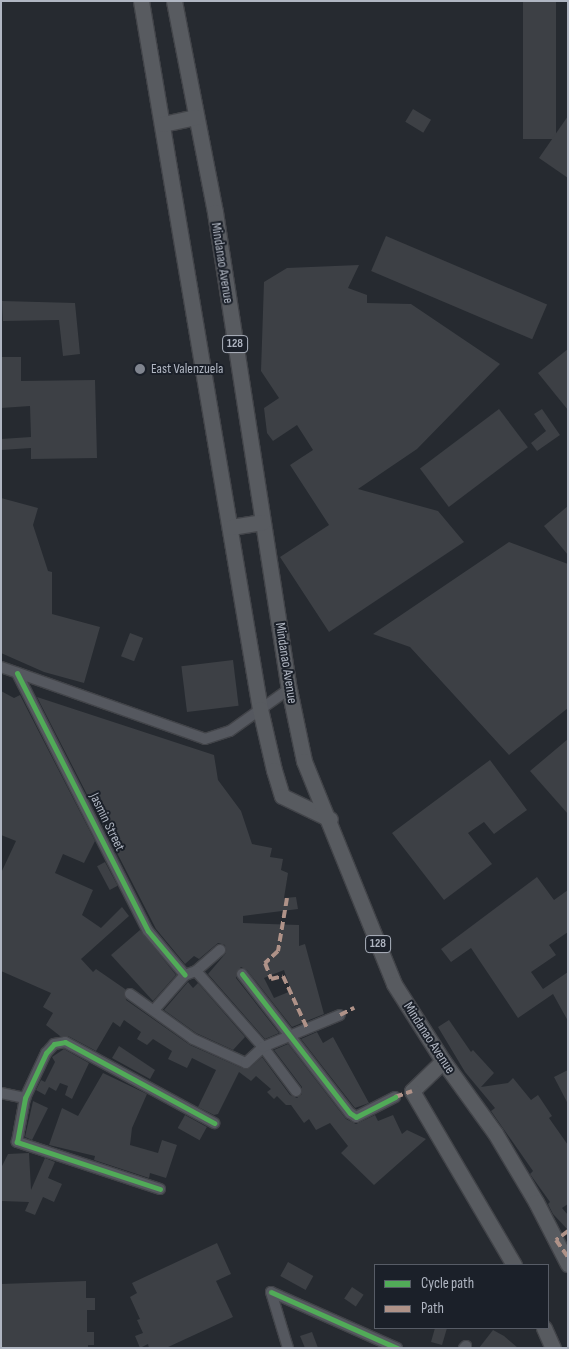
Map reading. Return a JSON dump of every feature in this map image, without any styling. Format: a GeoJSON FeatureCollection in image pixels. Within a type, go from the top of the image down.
{"type":"FeatureCollection","features":[{"type":"Feature","properties":{"kind":"main road","name":"128"},"geometry":{"type":"LineString","coordinates":[[141,1],[260,709],[282,796],[330,819]]}},
{"type":"Feature","properties":{"kind":"main road","name":"Mindanao Avenue"},"geometry":{"type":"LineString","coordinates":[[174,1],[214,212],[289,689],[304,761],[330,819],[394,984],[443,1061],[495,1133],[536,1202],[568,1264]]}},
{"type":"Feature","properties":{"kind":"main road"},"geometry":{"type":"LineString","coordinates":[[163,124],[196,117]]}},
{"type":"Feature","properties":{"kind":"main road"},"geometry":{"type":"LineString","coordinates":[[230,527],[263,522]]}},
{"type":"Feature","properties":{"kind":"main road"},"geometry":{"type":"LineString","coordinates":[[443,1061],[412,1091],[513,1264]]}},
{"type":"Feature","properties":{"kind":"main road"},"geometry":{"type":"LineString","coordinates":[[544,1329],[553,1348]]}},
{"type":"Feature","properties":{"kind":"street"},"geometry":{"type":"LineString","coordinates":[[1,667],[204,738],[230,731],[289,689]]}},
{"type":"Feature","properties":{"kind":"street","name":"Jasmin Street"},"geometry":{"type":"LineString","coordinates":[[17,673],[148,931],[185,974]]}},
{"type":"Feature","properties":{"kind":"street"},"geometry":{"type":"LineString","coordinates":[[154,1010],[185,974],[196,971],[220,950]]}},
{"type":"Feature","properties":{"kind":"street"},"geometry":{"type":"LineString","coordinates":[[196,971],[263,1047],[296,1091]]}},
{"type":"Feature","properties":{"kind":"street"},"geometry":{"type":"LineString","coordinates":[[242,974],[292,1035],[350,1113],[356,1117],[394,1098]]}},
{"type":"Feature","properties":{"kind":"street"},"geometry":{"type":"LineString","coordinates":[[130,994],[193,1039],[246,1063],[263,1047],[340,1014]]}},
{"type":"Feature","properties":{"kind":"street"},"geometry":{"type":"LineString","coordinates":[[160,1189],[18,1144],[18,1129],[25,1098],[46,1053],[54,1044],[65,1042],[214,1122]]}},
{"type":"Feature","properties":{"kind":"street"},"geometry":{"type":"LineString","coordinates":[[1,1093],[25,1098]]}},
{"type":"Feature","properties":{"kind":"street"},"geometry":{"type":"LineString","coordinates":[[288,1348],[271,1292],[397,1348]]}},
{"type":"Feature","properties":{"kind":"building"},"geometry":{"type":"Polygon","coordinates":[[[523,1],[556,1],[556,139],[523,139],[523,1]]]}},
{"type":"Feature","properties":{"kind":"building"},"geometry":{"type":"Polygon","coordinates":[[[413,109],[431,120],[423,133],[405,122],[413,109]]]}},
{"type":"Feature","properties":{"kind":"building"},"geometry":{"type":"Polygon","coordinates":[[[568,116],[568,178],[539,158],[568,116]]]}},
{"type":"Feature","properties":{"kind":"building"},"geometry":{"type":"Polygon","coordinates":[[[386,236],[547,304],[532,339],[371,271],[386,236]]]}},
{"type":"Feature","properties":{"kind":"building"},"geometry":{"type":"Polygon","coordinates":[[[359,265],[348,288],[367,295],[367,303],[411,304],[500,364],[417,449],[358,489],[438,511],[464,542],[329,632],[280,557],[329,525],[290,465],[313,450],[297,425],[273,441],[267,433],[264,408],[279,398],[261,371],[264,282],[287,268],[359,265]]]}},
{"type":"Feature","properties":{"kind":"building"},"geometry":{"type":"Polygon","coordinates":[[[2,301],[75,303],[80,354],[63,356],[59,320],[3,321],[2,301]]]}},
{"type":"Feature","properties":{"kind":"building"},"geometry":{"type":"Polygon","coordinates":[[[568,349],[568,410],[538,373],[568,349]]]}},
{"type":"Feature","properties":{"kind":"building"},"geometry":{"type":"Polygon","coordinates":[[[1,357],[21,357],[21,381],[95,380],[97,458],[31,459],[31,448],[1,450],[1,439],[31,437],[30,406],[1,408],[1,357]]]}},
{"type":"Feature","properties":{"kind":"building"},"geometry":{"type":"Polygon","coordinates":[[[499,409],[528,447],[449,507],[420,469],[499,409]]]}},
{"type":"Feature","properties":{"kind":"building"},"geometry":{"type":"Polygon","coordinates":[[[542,409],[560,435],[537,451],[531,443],[546,431],[534,414],[542,409]]]}},
{"type":"Feature","properties":{"kind":"building"},"geometry":{"type":"Polygon","coordinates":[[[1,498],[38,508],[33,525],[48,571],[52,572],[52,614],[100,627],[84,683],[44,672],[1,653],[1,498]]]}},
{"type":"Feature","properties":{"kind":"building"},"geometry":{"type":"Polygon","coordinates":[[[568,506],[568,555],[544,526],[568,506]]]}},
{"type":"Feature","properties":{"kind":"building"},"geometry":{"type":"Polygon","coordinates":[[[509,542],[568,564],[568,708],[509,755],[410,647],[373,634],[509,542]]]}},
{"type":"Feature","properties":{"kind":"building"},"geometry":{"type":"Polygon","coordinates":[[[130,633],[143,638],[134,661],[121,656],[130,633]]]}},
{"type":"Feature","properties":{"kind":"building"},"geometry":{"type":"Polygon","coordinates":[[[233,660],[239,706],[187,712],[181,666],[233,660]]]}},
{"type":"Feature","properties":{"kind":"building"},"geometry":{"type":"Polygon","coordinates":[[[1,691],[14,698],[20,695],[95,841],[84,863],[63,854],[55,873],[93,890],[82,915],[101,928],[122,907],[129,916],[81,959],[93,972],[96,969],[125,989],[126,1000],[190,1045],[244,1069],[250,1068],[262,1057],[290,1095],[297,1098],[302,1094],[302,1087],[274,1050],[288,1044],[346,1119],[356,1124],[375,1115],[378,1121],[393,1115],[402,1134],[407,1130],[426,1139],[374,1185],[341,1153],[348,1146],[330,1123],[316,1130],[309,1119],[304,1123],[291,1105],[286,1105],[277,1096],[274,1099],[267,1092],[271,1089],[256,1076],[251,1081],[239,1072],[218,1114],[214,1115],[198,1107],[216,1070],[192,1058],[187,1068],[168,1059],[172,1051],[153,1039],[147,1045],[137,1039],[141,1032],[124,1020],[120,1027],[113,1022],[96,1051],[68,1036],[60,1036],[46,1025],[53,1013],[43,1007],[51,993],[1,971],[1,873],[16,841],[1,835],[1,691]]]}},
{"type":"Feature","properties":{"kind":"building"},"geometry":{"type":"Polygon","coordinates":[[[37,697],[214,755],[218,780],[241,811],[252,844],[272,848],[270,857],[283,859],[281,870],[288,873],[284,898],[296,897],[298,909],[243,916],[243,923],[299,925],[299,946],[305,944],[324,1014],[292,1027],[247,970],[241,967],[236,972],[236,978],[279,1033],[265,1039],[208,974],[226,953],[225,945],[218,943],[199,959],[194,956],[185,964],[156,929],[37,697]],[[284,970],[264,978],[274,998],[291,991],[284,970]]]}},
{"type":"Feature","properties":{"kind":"building"},"geometry":{"type":"Polygon","coordinates":[[[568,739],[568,814],[530,771],[568,739]]]}},
{"type":"Feature","properties":{"kind":"building"},"geometry":{"type":"Polygon","coordinates":[[[490,760],[527,810],[494,834],[484,822],[468,833],[492,864],[444,900],[392,833],[490,760]]]}},
{"type":"Feature","properties":{"kind":"building"},"geometry":{"type":"Polygon","coordinates":[[[105,862],[118,886],[110,890],[97,866],[105,862]]]}},
{"type":"Feature","properties":{"kind":"building"},"geometry":{"type":"Polygon","coordinates":[[[537,877],[554,900],[568,890],[568,932],[549,945],[556,955],[531,972],[543,989],[568,972],[568,1021],[553,994],[518,1018],[471,948],[451,962],[441,949],[537,877]]]}},
{"type":"Feature","properties":{"kind":"building"},"geometry":{"type":"Polygon","coordinates":[[[140,930],[176,975],[153,1001],[111,955],[140,930]]]}},
{"type":"Feature","properties":{"kind":"building"},"geometry":{"type":"Polygon","coordinates":[[[188,982],[193,988],[198,983],[245,1037],[233,1050],[196,1033],[164,1010],[188,982]]]}},
{"type":"Feature","properties":{"kind":"building"},"geometry":{"type":"Polygon","coordinates":[[[449,1020],[471,1052],[473,1050],[494,1073],[481,1087],[508,1083],[513,1078],[531,1100],[538,1095],[552,1116],[549,1118],[568,1145],[568,1204],[562,1208],[568,1215],[568,1230],[553,1214],[548,1204],[550,1202],[530,1174],[533,1171],[491,1111],[495,1108],[465,1072],[438,1027],[449,1020]]]}},
{"type":"Feature","properties":{"kind":"building"},"geometry":{"type":"Polygon","coordinates":[[[317,1032],[323,1043],[333,1037],[369,1103],[355,1108],[301,1039],[317,1032]]]}},
{"type":"Feature","properties":{"kind":"building"},"geometry":{"type":"Polygon","coordinates":[[[119,1046],[155,1070],[150,1079],[112,1058],[119,1046]]]}},
{"type":"Feature","properties":{"kind":"building"},"geometry":{"type":"Polygon","coordinates":[[[64,1049],[89,1063],[72,1099],[65,1095],[68,1086],[60,1083],[56,1091],[49,1087],[45,1095],[36,1090],[41,1080],[45,1082],[55,1062],[52,1057],[64,1049]]]}},
{"type":"Feature","properties":{"kind":"building"},"geometry":{"type":"Polygon","coordinates":[[[568,1070],[568,1104],[554,1077],[568,1070]]]}},
{"type":"Feature","properties":{"kind":"building"},"geometry":{"type":"Polygon","coordinates":[[[103,1073],[147,1094],[132,1128],[130,1145],[158,1153],[162,1140],[177,1145],[166,1178],[150,1173],[149,1178],[94,1160],[95,1156],[49,1145],[62,1108],[78,1116],[103,1073]]]}},
{"type":"Feature","properties":{"kind":"building"},"geometry":{"type":"Polygon","coordinates":[[[33,1101],[48,1108],[32,1140],[25,1137],[33,1101]]]}},
{"type":"Feature","properties":{"kind":"building"},"geometry":{"type":"Polygon","coordinates":[[[185,1115],[207,1127],[200,1140],[178,1128],[185,1115]]]}},
{"type":"Feature","properties":{"kind":"building"},"geometry":{"type":"Polygon","coordinates":[[[29,1153],[31,1190],[45,1158],[55,1162],[48,1178],[62,1184],[54,1202],[43,1197],[35,1215],[25,1211],[29,1202],[1,1201],[1,1168],[8,1154],[29,1153]]]}},
{"type":"Feature","properties":{"kind":"building"},"geometry":{"type":"Polygon","coordinates":[[[217,1243],[231,1274],[216,1281],[233,1317],[166,1348],[149,1348],[148,1344],[140,1348],[135,1336],[143,1333],[137,1320],[140,1319],[130,1297],[137,1293],[132,1283],[217,1243]]]}},
{"type":"Feature","properties":{"kind":"building"},"geometry":{"type":"Polygon","coordinates":[[[288,1262],[313,1276],[306,1290],[280,1276],[288,1262]]]}},
{"type":"Feature","properties":{"kind":"building"},"geometry":{"type":"Polygon","coordinates":[[[86,1281],[86,1298],[95,1298],[95,1310],[87,1310],[87,1332],[94,1332],[94,1345],[88,1345],[88,1348],[1,1348],[1,1284],[86,1281]]]}},
{"type":"Feature","properties":{"kind":"building"},"geometry":{"type":"Polygon","coordinates":[[[352,1287],[364,1295],[356,1306],[344,1299],[352,1287]]]}},
{"type":"Feature","properties":{"kind":"building"},"geometry":{"type":"Polygon","coordinates":[[[435,1329],[447,1329],[442,1345],[431,1342],[435,1329]]]}},
{"type":"Feature","properties":{"kind":"building"},"geometry":{"type":"Polygon","coordinates":[[[493,1330],[504,1336],[518,1348],[479,1348],[493,1330]]]}},
{"type":"Feature","properties":{"kind":"building"},"geometry":{"type":"Polygon","coordinates":[[[312,1332],[318,1348],[305,1348],[300,1336],[312,1332]]]}},
{"type":"Feature","properties":{"kind":"marked path"},"geometry":{"type":"LineString","coordinates":[[287,898],[278,951],[265,963],[271,979],[283,976],[307,1028]]}},
{"type":"Feature","properties":{"kind":"marked path"},"geometry":{"type":"LineString","coordinates":[[340,1015],[354,1008]]}},
{"type":"Feature","properties":{"kind":"marked path"},"geometry":{"type":"LineString","coordinates":[[395,1097],[412,1091]]}},
{"type":"Feature","properties":{"kind":"marked path"},"geometry":{"type":"LineString","coordinates":[[568,1231],[556,1240],[568,1257]]}},
{"type":"Feature","properties":{"kind":"cycle path"},"geometry":{"type":"LineString","coordinates":[[17,673],[148,931],[185,975]]}},
{"type":"Feature","properties":{"kind":"cycle path"},"geometry":{"type":"LineString","coordinates":[[242,974],[350,1113],[356,1117],[395,1097]]}},
{"type":"Feature","properties":{"kind":"cycle path"},"geometry":{"type":"LineString","coordinates":[[160,1189],[17,1142],[25,1098],[46,1053],[54,1044],[65,1042],[214,1123]]}},
{"type":"Feature","properties":{"kind":"cycle path"},"geometry":{"type":"LineString","coordinates":[[271,1292],[397,1348]]}},
{"type":"Feature","properties":{"kind":"place","name":"East Valenzuela"},"geometry":{"type":"Point","coordinates":[140,369]}}]}
